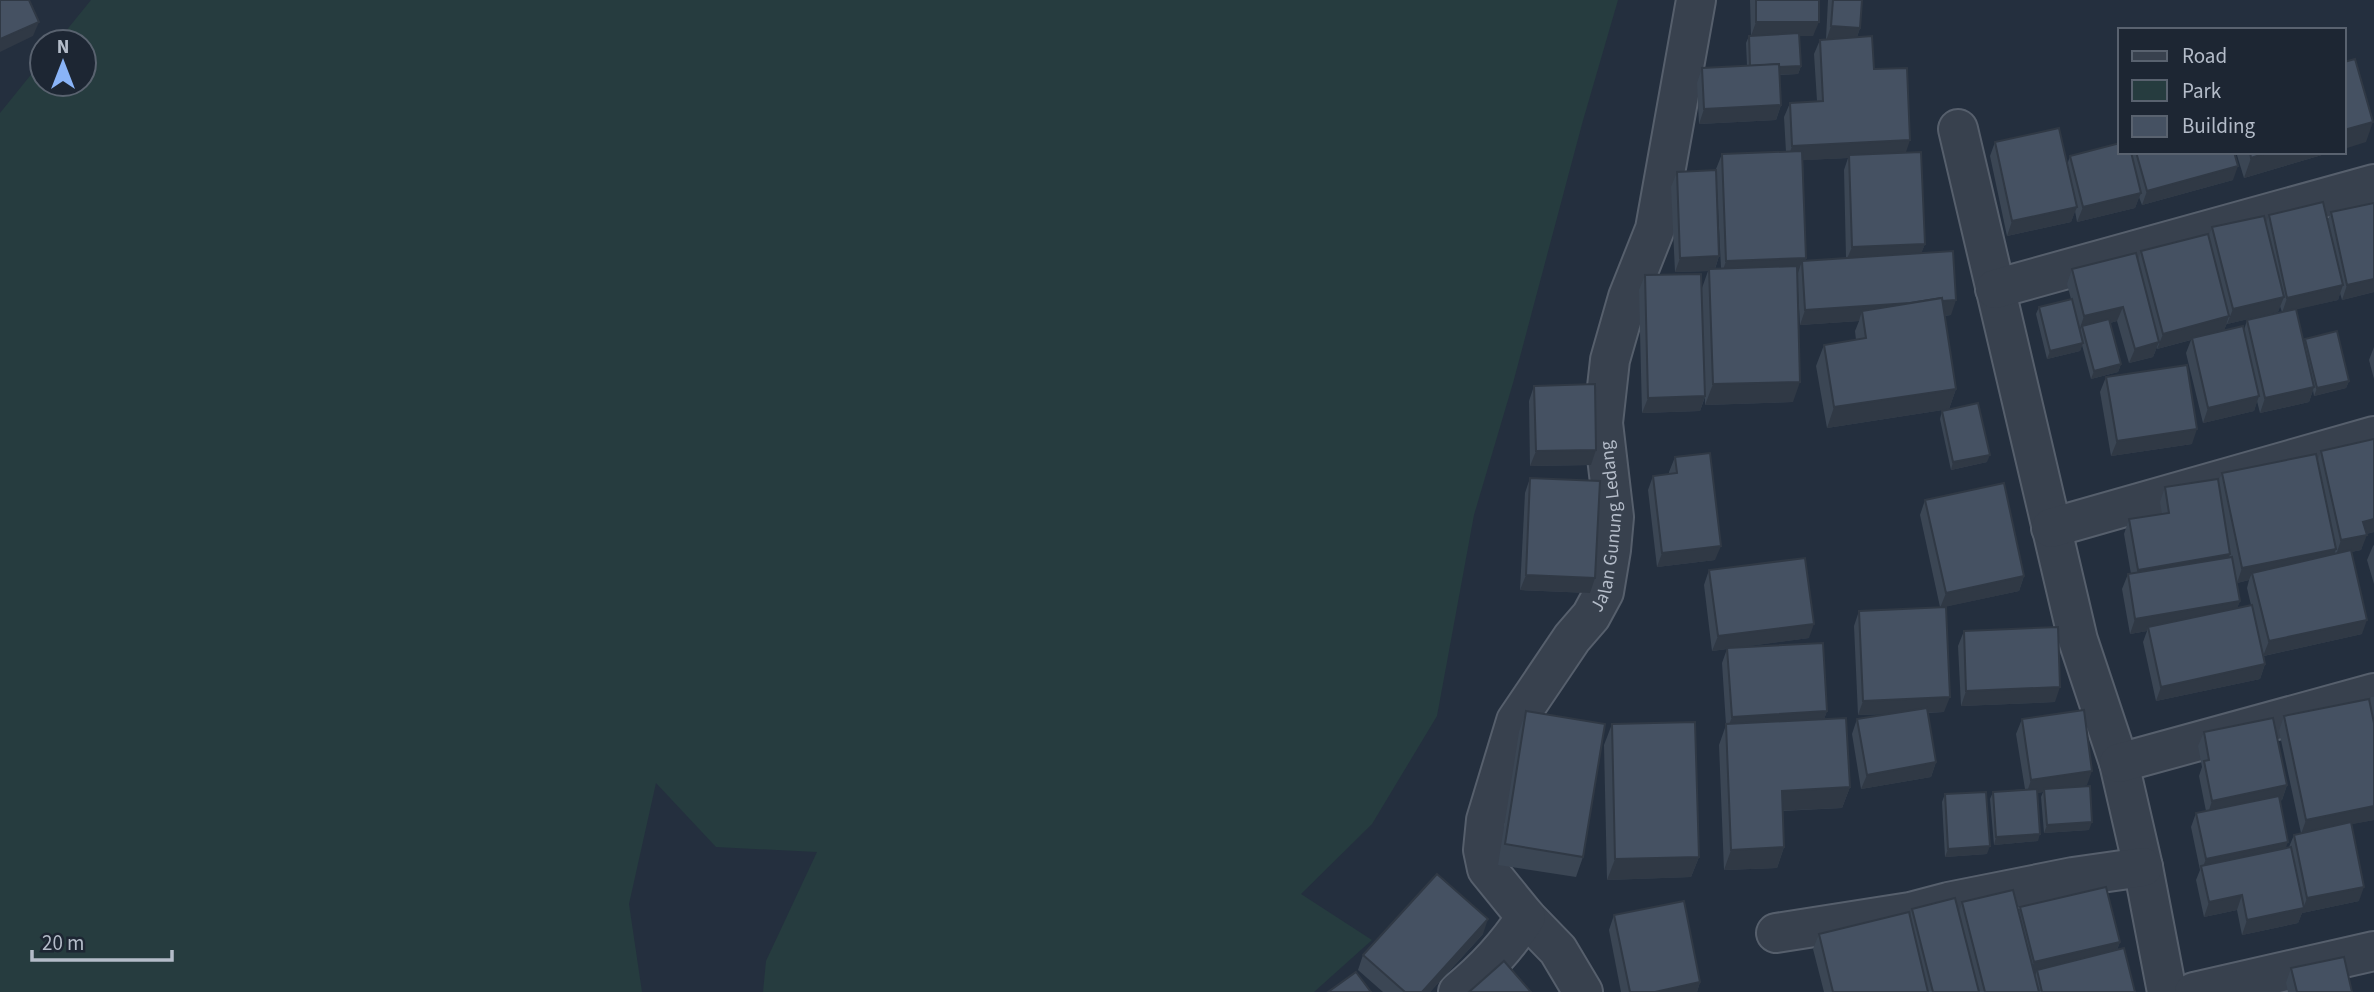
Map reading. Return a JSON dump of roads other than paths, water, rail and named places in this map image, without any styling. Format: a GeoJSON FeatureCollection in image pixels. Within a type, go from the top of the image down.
{"type":"FeatureCollection","features":[{"type":"Feature","properties":{"kind":"street","name":"Jalan Gunung Ledang"},"geometry":{"type":"LineString","coordinates":[[1583,992],[1558,950],[1487,870],[1483,850],[1486,820],[1516,721],[1572,638],[1591,616],[1604,592],[1614,517],[1603,423],[1610,360],[1628,297],[1655,229],[1696,0]]}},
{"type":"Feature","properties":{"kind":"street"},"geometry":{"type":"LineString","coordinates":[[1958,129],[2078,640],[2119,763],[2143,867],[2167,992]]}},
{"type":"Feature","properties":{"kind":"street"},"geometry":{"type":"LineString","coordinates":[[1995,289],[2374,184]]}},
{"type":"Feature","properties":{"kind":"street"},"geometry":{"type":"LineString","coordinates":[[2051,528],[2374,436]]}},
{"type":"Feature","properties":{"kind":"street"},"geometry":{"type":"LineString","coordinates":[[2119,763],[2374,694]]}},
{"type":"Feature","properties":{"kind":"street"},"geometry":{"type":"LineString","coordinates":[[1776,933],[1910,912],[2073,877],[2143,867]]}},
{"type":"Feature","properties":{"kind":"street"},"geometry":{"type":"LineString","coordinates":[[1458,992],[1503,949],[1526,917]]}},
{"type":"Feature","properties":{"kind":"street"},"geometry":{"type":"LineString","coordinates":[[2194,992],[2374,951]]}}]}
